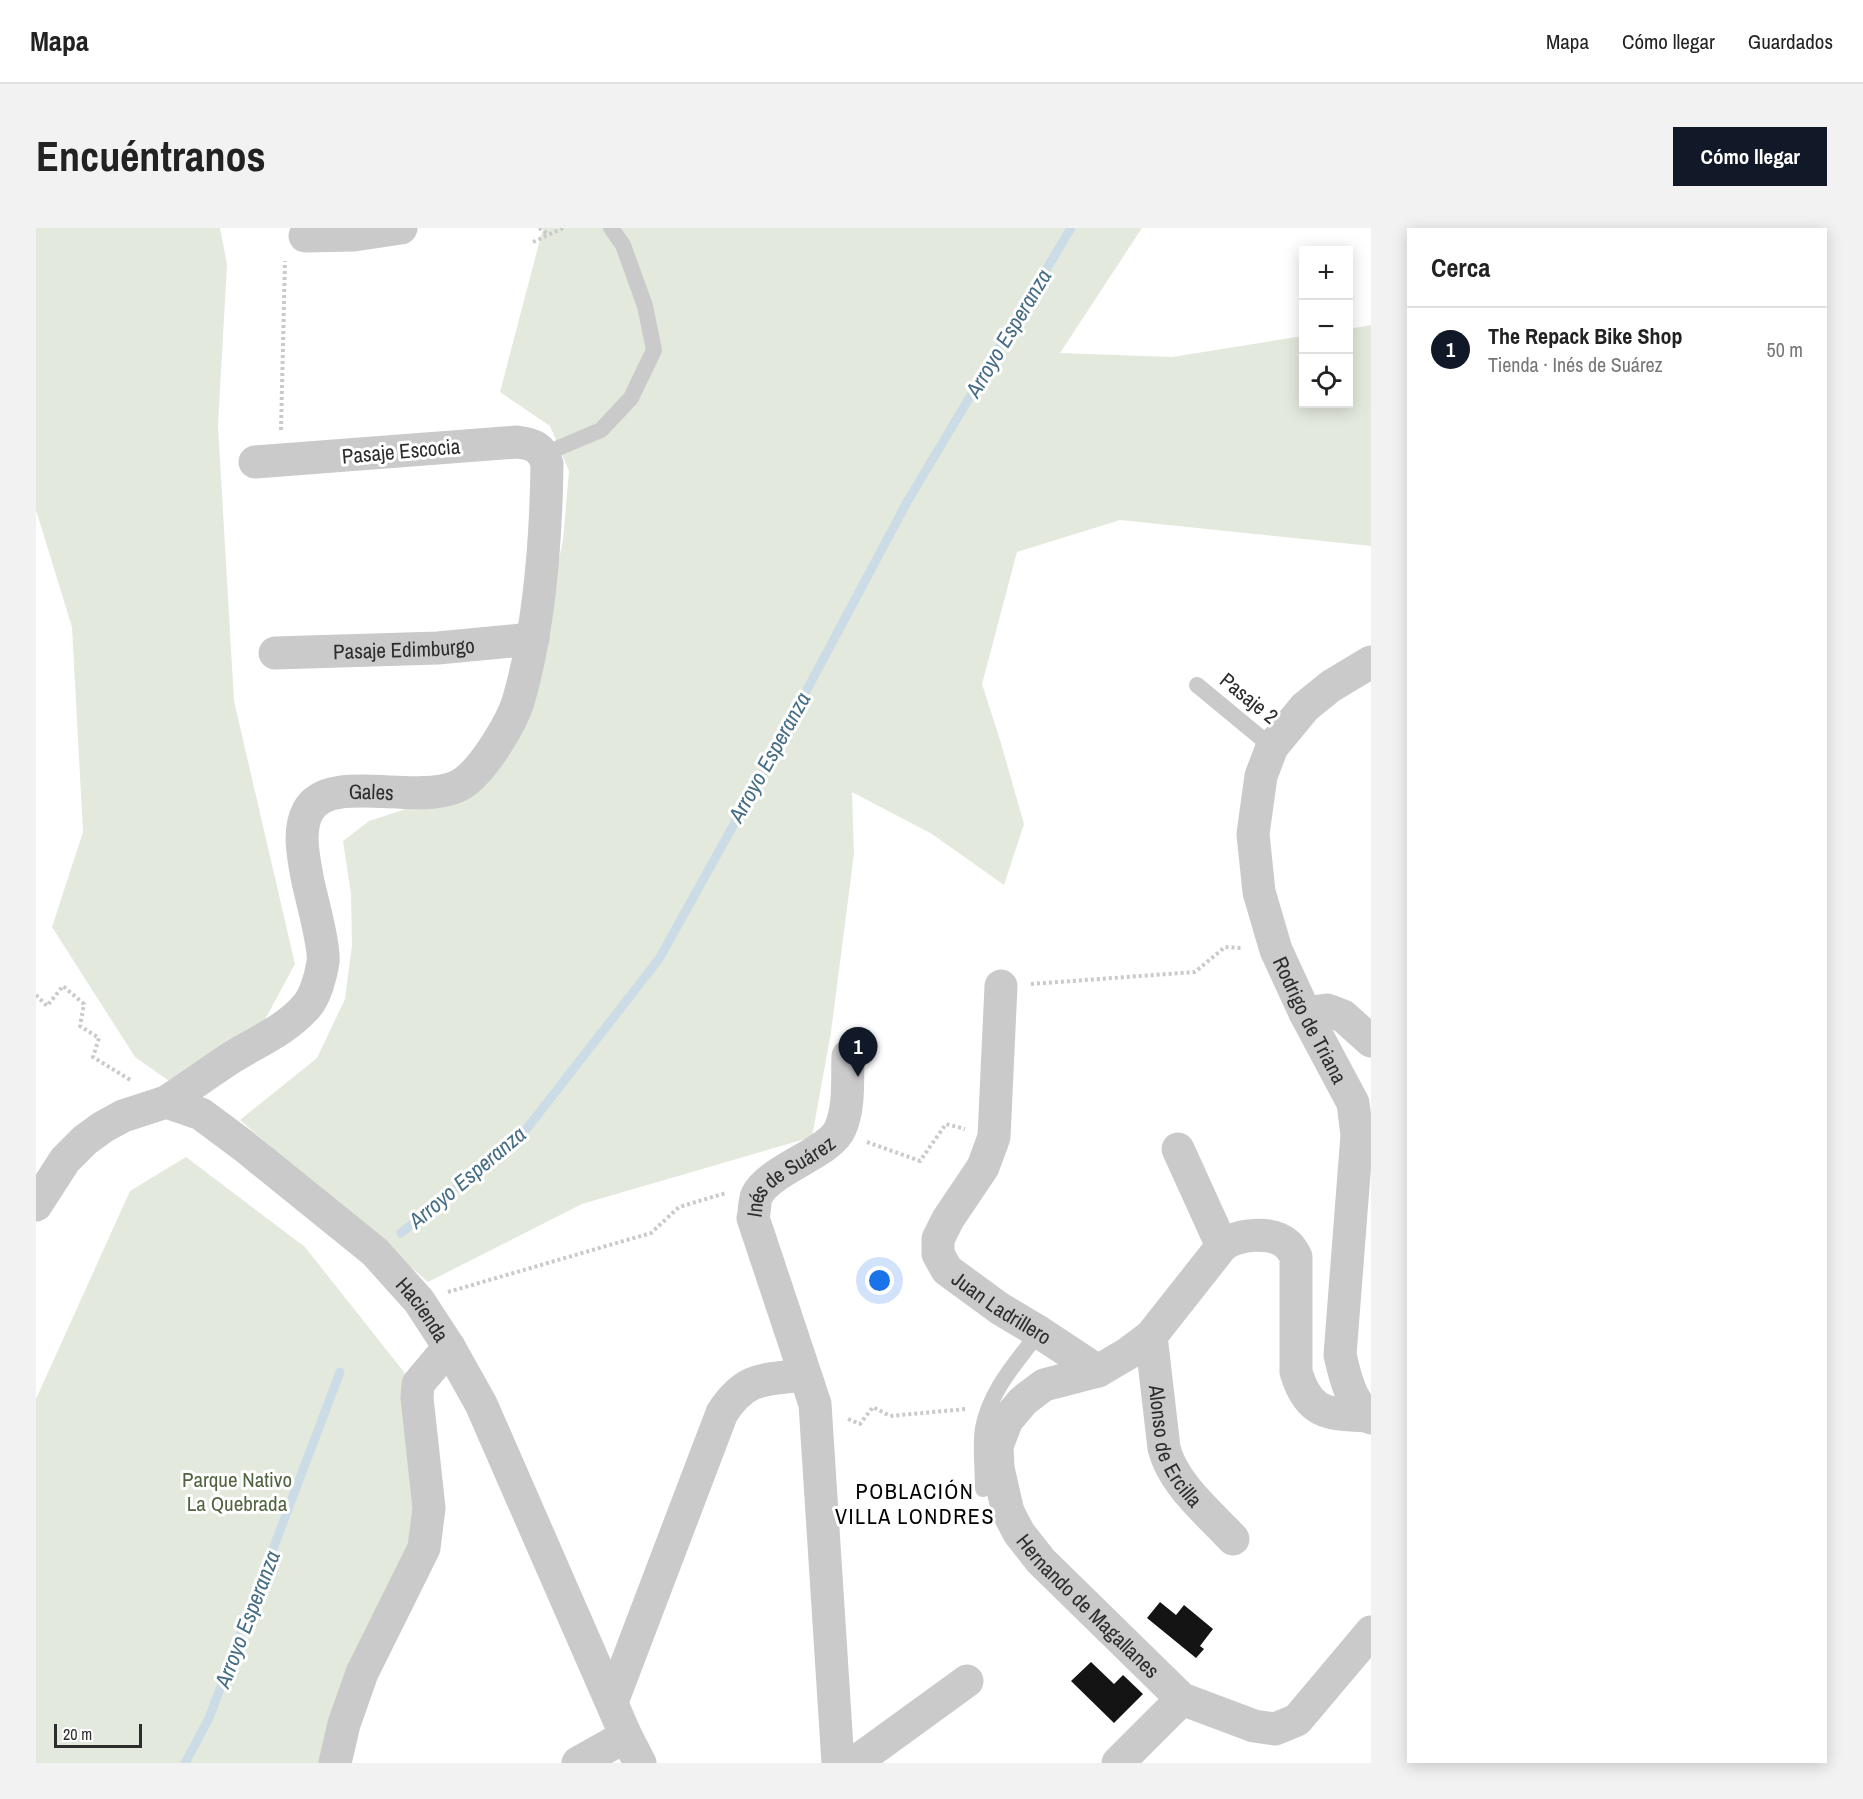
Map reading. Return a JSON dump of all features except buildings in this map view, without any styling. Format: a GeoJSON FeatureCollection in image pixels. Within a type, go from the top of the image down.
{"type":"FeatureCollection","features":[{"type":"Feature","properties":{"kind":"street"},"geometry":{"type":"LineString","coordinates":[[305,236],[354,235],[401,228]]}},
{"type":"Feature","properties":{"kind":"street","name":"Pasaje Escocia"},"geometry":{"type":"LineString","coordinates":[[268,462],[517,442],[531,443],[544,454]]}},
{"type":"Feature","properties":{"kind":"street","name":"Gales"},"geometry":{"type":"LineString","coordinates":[[166,1102],[236,1055],[280,1031],[307,1007],[317,984],[323,960],[305,864],[303,826],[309,809],[324,795],[356,791],[435,793],[466,782],[493,751],[517,704],[533,639],[548,464],[544,454]]}},
{"type":"Feature","properties":{"kind":"street","name":"Pasaje Edimburgo"},"geometry":{"type":"LineString","coordinates":[[275,653],[438,648],[533,639]]}},
{"type":"Feature","properties":{"kind":"street","name":"Rodrigo de Triana"},"geometry":{"type":"LineString","coordinates":[[1369,1417],[1356,1401],[1345,1377],[1340,1355],[1357,1135],[1353,1103],[1305,1013],[1276,950],[1260,892],[1253,834],[1261,777],[1272,747],[1305,707],[1331,686],[1371,662]]}},
{"type":"Feature","properties":{"kind":"street","name":"Juan Ladrillero"},"geometry":{"type":"LineString","coordinates":[[1001,986],[994,1137],[983,1167],[948,1219],[939,1239],[938,1254],[947,1270],[999,1308],[1098,1371]]}},
{"type":"Feature","properties":{"kind":"street"},"geometry":{"type":"LineString","coordinates":[[1305,1013],[1327,1010],[1343,1016],[1371,1041]]}},
{"type":"Feature","properties":{"kind":"street","name":"Inés de Suárez"},"geometry":{"type":"LineString","coordinates":[[810,1389],[753,1218],[757,1195],[769,1181],[827,1144],[840,1132],[846,1112],[848,1056]]}},
{"type":"Feature","properties":{"kind":"street"},"geometry":{"type":"LineString","coordinates":[[36,1205],[65,1160],[85,1140],[123,1116],[166,1102]]}},
{"type":"Feature","properties":{"kind":"street","name":"Hacienda"},"geometry":{"type":"LineString","coordinates":[[166,1102],[201,1114],[244,1146],[375,1252],[419,1301],[449,1347],[481,1404],[633,1749]]}},
{"type":"Feature","properties":{"kind":"street"},"geometry":{"type":"LineString","coordinates":[[1178,1149],[1222,1246],[1231,1239],[1242,1236],[1272,1237],[1287,1244],[1296,1257],[1296,1372],[1302,1390],[1310,1403],[1338,1414],[1369,1417]]}},
{"type":"Feature","properties":{"kind":"street","name":"Hernando de Magallanes"},"geometry":{"type":"LineString","coordinates":[[1182,1699],[1041,1561],[1018,1533],[1002,1492],[997,1446],[1007,1420],[1023,1401],[1044,1385],[1098,1371],[1151,1336],[1222,1246]]}},
{"type":"Feature","properties":{"kind":"street","name":"Alonso de Ercilla"},"geometry":{"type":"LineString","coordinates":[[1151,1336],[1167,1460],[1185,1488],[1233,1539]]}},
{"type":"Feature","properties":{"kind":"street"},"geometry":{"type":"LineString","coordinates":[[335,1763],[344,1724],[363,1673],[424,1548],[429,1508],[417,1398],[418,1384],[449,1347]]}},
{"type":"Feature","properties":{"kind":"street"},"geometry":{"type":"LineString","coordinates":[[612,1702],[722,1413],[734,1396],[749,1385],[772,1378],[810,1389],[838,1763]]}},
{"type":"Feature","properties":{"kind":"street"},"geometry":{"type":"LineString","coordinates":[[1119,1763],[1182,1699],[1254,1726],[1275,1729],[1297,1720],[1371,1632]]}},
{"type":"Feature","properties":{"kind":"street"},"geometry":{"type":"LineString","coordinates":[[854,1763],[967,1681]]}},
{"type":"Feature","properties":{"kind":"street"},"geometry":{"type":"LineString","coordinates":[[578,1763],[633,1749]]}},
{"type":"Feature","properties":{"kind":"lane"},"geometry":{"type":"LineString","coordinates":[[544,454],[601,430],[631,398],[654,350],[645,306],[622,245],[611,228]]}},
{"type":"Feature","properties":{"kind":"lane","name":"Pasaje 2"},"geometry":{"type":"LineString","coordinates":[[1197,684],[1272,747]]}},
{"type":"Feature","properties":{"kind":"lane"},"geometry":{"type":"LineString","coordinates":[[983,1489],[983,1430],[988,1407],[1000,1385],[1039,1332]]}},
{"type":"Feature","properties":{"kind":"path"},"geometry":{"type":"LineString","coordinates":[[539,228],[548,234]]}},
{"type":"Feature","properties":{"kind":"path"},"geometry":{"type":"LineString","coordinates":[[533,242],[563,228]]}},
{"type":"Feature","properties":{"kind":"path"},"geometry":{"type":"LineString","coordinates":[[268,462],[285,253],[305,236]]}},
{"type":"Feature","properties":{"kind":"path"},"geometry":{"type":"LineString","coordinates":[[1001,986],[1195,972],[1226,947],[1276,950]]}},
{"type":"Feature","properties":{"kind":"path"},"geometry":{"type":"LineString","coordinates":[[36,995],[48,1006],[63,986],[84,1004],[80,1026],[99,1038],[93,1057],[166,1102]]}},
{"type":"Feature","properties":{"kind":"path"},"geometry":{"type":"LineString","coordinates":[[840,1132],[920,1161],[946,1124],[994,1137]]}},
{"type":"Feature","properties":{"kind":"path"},"geometry":{"type":"LineString","coordinates":[[419,1301],[651,1233],[679,1207],[728,1193],[757,1195]]}},
{"type":"Feature","properties":{"kind":"path"},"geometry":{"type":"LineString","coordinates":[[810,1389],[860,1424],[873,1407],[890,1416],[988,1407]]}},
{"type":"Feature","properties":{"kind":"green space"},"geometry":{"type":"Polygon","coordinates":[[[36,228],[220,228],[227,264],[218,425],[234,701],[295,964],[262,1025],[172,1083],[135,1057],[52,927],[83,832],[72,627],[36,510],[36,228]]]}},
{"type":"Feature","properties":{"kind":"green space"},"geometry":{"type":"Polygon","coordinates":[[[543,228],[1142,228],[1060,353],[1172,357],[1299,337],[1299,408],[1353,408],[1353,328],[1371,325],[1371,546],[1120,520],[1017,552],[982,684],[1024,824],[1004,885],[932,834],[852,792],[854,854],[831,1032],[812,1137],[582,1204],[428,1282],[240,1120],[317,1058],[345,999],[352,945],[351,894],[343,841],[369,821],[452,794],[527,713],[563,540],[569,471],[550,426],[500,392],[543,228]]]}},
{"type":"Feature","properties":{"kind":"green space","name":"Parque Nativo La Quebrada"},"geometry":{"type":"Polygon","coordinates":[[[186,1157],[305,1247],[404,1372],[439,1453],[436,1554],[324,1763],[36,1763],[36,1399],[130,1191],[186,1157]]]}},
{"type":"Feature","properties":{"kind":"waterway","name":"Arroyo Esperanza"},"geometry":{"type":"LineString","coordinates":[[401,1233],[521,1136],[659,959],[763,772],[907,502],[1071,228]]}},
{"type":"Feature","properties":{"kind":"waterway","name":"Arroyo Esperanza"},"geometry":{"type":"LineString","coordinates":[[185,1763],[209,1718],[340,1372]]}},
{"type":"Feature","properties":{"kind":"place","name":"The Repack Bike Shop"},"geometry":{"type":"Point","coordinates":[858,1077]}},
{"type":"Feature","properties":{"kind":"district","name":"POBLACIÓN VILLA LONDRES"},"geometry":{"type":"Point","coordinates":[915,1504]}}]}
